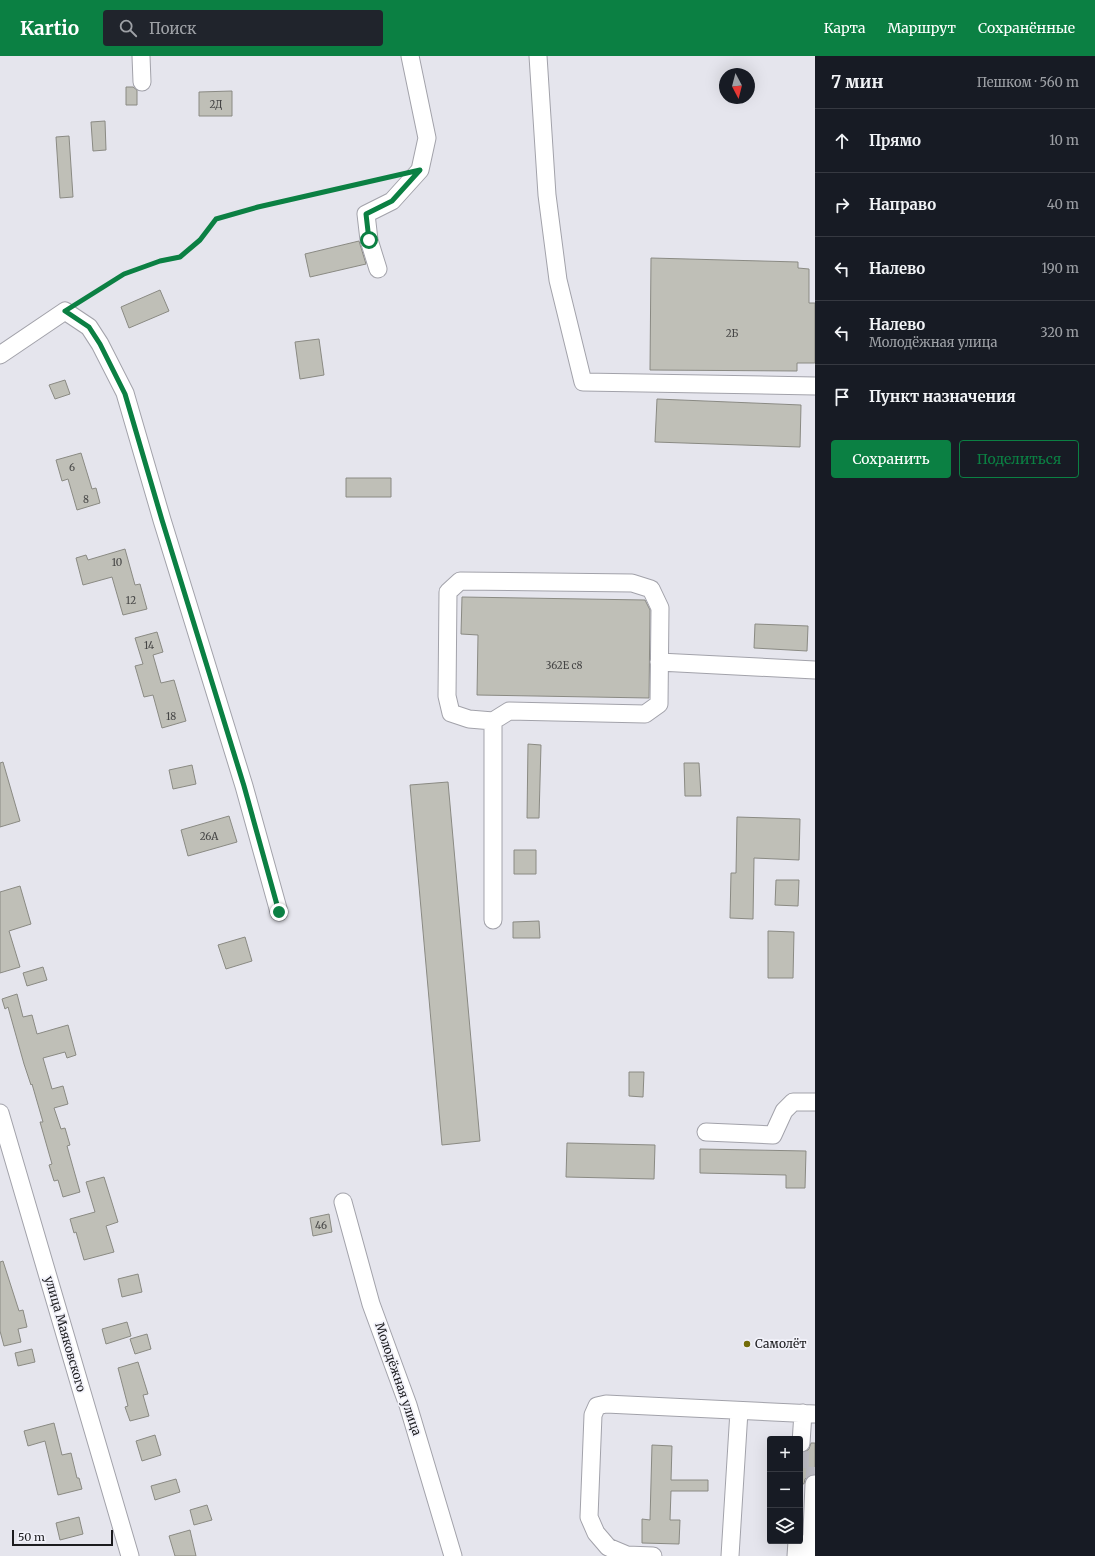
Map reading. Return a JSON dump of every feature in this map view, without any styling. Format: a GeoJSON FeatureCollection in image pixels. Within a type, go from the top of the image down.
{"type":"FeatureCollection","features":[{"type":"Feature","properties":{"kind":"street"},"geometry":{"type":"LineString","coordinates":[[141,56],[142,82]]}},
{"type":"Feature","properties":{"kind":"street"},"geometry":{"type":"LineString","coordinates":[[378,269],[369,240],[366,214],[392,201],[420,170],[427,138],[410,56]]}},
{"type":"Feature","properties":{"kind":"street"},"geometry":{"type":"LineString","coordinates":[[538,56],[547,195],[558,280],[583,382],[815,386]]}},
{"type":"Feature","properties":{"kind":"street"},"geometry":{"type":"LineString","coordinates":[[0,355],[65,311],[89,327],[100,344],[125,394],[244,786],[279,912]]}},
{"type":"Feature","properties":{"kind":"street"},"geometry":{"type":"LineString","coordinates":[[460,581],[632,583],[651,588],[660,608],[658,704],[645,714],[509,711],[492,721],[469,719],[451,713],[448,696],[448,592],[460,581]]}},
{"type":"Feature","properties":{"kind":"street"},"geometry":{"type":"LineString","coordinates":[[659,662],[815,670]]}},
{"type":"Feature","properties":{"kind":"street"},"geometry":{"type":"LineString","coordinates":[[492,721],[494,920]]}},
{"type":"Feature","properties":{"kind":"street"},"geometry":{"type":"LineString","coordinates":[[706,1132],[773,1135],[784,1111],[794,1102],[815,1102]]}},
{"type":"Feature","properties":{"kind":"street","name":"улица Маяковского"},"geometry":{"type":"LineString","coordinates":[[0,1113],[130,1556]]}},
{"type":"Feature","properties":{"kind":"street","name":"Молодёжная улица"},"geometry":{"type":"LineString","coordinates":[[343,1202],[371,1304],[408,1405],[453,1556]]}},
{"type":"Feature","properties":{"kind":"street"},"geometry":{"type":"LineString","coordinates":[[653,1556],[627,1556],[608,1547],[596,1533],[588,1517],[593,1415],[597,1406],[606,1404],[809,1414],[803,1436]]}},
{"type":"Feature","properties":{"kind":"street"},"geometry":{"type":"LineString","coordinates":[[730,1556],[739,1411]]}},
{"type":"Feature","properties":{"kind":"street"},"geometry":{"type":"LineString","coordinates":[[811,1556],[814,1484]]}},
{"type":"Feature","properties":{"kind":"street"},"geometry":{"type":"LineString","coordinates":[[796,1556],[797,1544]]}},
{"type":"Feature","properties":{"kind":"path"},"geometry":{"type":"LineString","coordinates":[[65,311],[124,274],[160,261],[180,257],[200,240],[216,219],[258,207],[396,175]]}},
{"type":"Feature","properties":{"kind":"building"},"geometry":{"type":"Polygon","coordinates":[[[126,87],[133,87],[137,90],[137,105],[126,105],[126,87]]]}},
{"type":"Feature","properties":{"kind":"building"},"geometry":{"type":"Polygon","coordinates":[[[232,91],[232,116],[199,116],[199,92],[232,91]]]}},
{"type":"Feature","properties":{"kind":"building"},"geometry":{"type":"Polygon","coordinates":[[[105,121],[106,150],[93,151],[91,122],[105,121]]]}},
{"type":"Feature","properties":{"kind":"building"},"geometry":{"type":"Polygon","coordinates":[[[69,136],[73,197],[60,198],[56,137],[69,136]]]}},
{"type":"Feature","properties":{"kind":"building"},"geometry":{"type":"Polygon","coordinates":[[[359,241],[366,264],[310,277],[305,254],[359,241]]]}},
{"type":"Feature","properties":{"kind":"building"},"geometry":{"type":"Polygon","coordinates":[[[651,258],[798,262],[798,268],[809,269],[809,303],[815,303],[815,363],[797,363],[797,371],[650,370],[651,258]]]}},
{"type":"Feature","properties":{"kind":"building"},"geometry":{"type":"Polygon","coordinates":[[[160,290],[169,311],[129,328],[121,307],[160,290]]]}},
{"type":"Feature","properties":{"kind":"building"},"geometry":{"type":"Polygon","coordinates":[[[319,339],[324,375],[300,379],[295,342],[319,339]]]}},
{"type":"Feature","properties":{"kind":"building"},"geometry":{"type":"Polygon","coordinates":[[[65,380],[70,394],[55,399],[49,385],[65,380]]]}},
{"type":"Feature","properties":{"kind":"building"},"geometry":{"type":"Polygon","coordinates":[[[657,399],[801,405],[800,447],[655,442],[657,399]]]}},
{"type":"Feature","properties":{"kind":"building"},"geometry":{"type":"Polygon","coordinates":[[[81,453],[92,489],[96,488],[100,503],[77,510],[68,479],[62,481],[56,460],[81,453]]]}},
{"type":"Feature","properties":{"kind":"building"},"geometry":{"type":"Polygon","coordinates":[[[346,478],[391,478],[391,497],[346,497],[346,478]]]}},
{"type":"Feature","properties":{"kind":"building"},"geometry":{"type":"Polygon","coordinates":[[[125,549],[135,585],[140,584],[147,609],[123,615],[112,577],[83,585],[76,558],[86,555],[88,560],[125,549]]]}},
{"type":"Feature","properties":{"kind":"building"},"geometry":{"type":"Polygon","coordinates":[[[462,597],[645,600],[650,610],[649,698],[477,695],[478,635],[461,634],[462,597]]]}},
{"type":"Feature","properties":{"kind":"building"},"geometry":{"type":"Polygon","coordinates":[[[755,624],[808,626],[807,651],[754,648],[755,624]]]}},
{"type":"Feature","properties":{"kind":"building"},"geometry":{"type":"Polygon","coordinates":[[[157,632],[163,652],[153,655],[161,683],[174,680],[186,721],[162,728],[153,695],[144,697],[135,666],[143,664],[135,638],[157,632]]]}},
{"type":"Feature","properties":{"kind":"building"},"geometry":{"type":"Polygon","coordinates":[[[528,744],[541,745],[539,818],[527,818],[528,744]]]}},
{"type":"Feature","properties":{"kind":"building"},"geometry":{"type":"Polygon","coordinates":[[[3,762],[20,821],[0,827],[0,763],[3,762]]]}},
{"type":"Feature","properties":{"kind":"building"},"geometry":{"type":"Polygon","coordinates":[[[684,763],[699,763],[701,796],[685,796],[684,763]]]}},
{"type":"Feature","properties":{"kind":"building"},"geometry":{"type":"Polygon","coordinates":[[[192,765],[196,784],[173,789],[169,770],[192,765]]]}},
{"type":"Feature","properties":{"kind":"building"},"geometry":{"type":"Polygon","coordinates":[[[448,782],[480,1141],[442,1145],[410,785],[448,782]]]}},
{"type":"Feature","properties":{"kind":"building"},"geometry":{"type":"Polygon","coordinates":[[[229,816],[237,842],[188,856],[181,830],[229,816]]]}},
{"type":"Feature","properties":{"kind":"building"},"geometry":{"type":"Polygon","coordinates":[[[737,817],[800,819],[799,860],[754,858],[753,919],[730,918],[731,873],[736,873],[737,817]]]}},
{"type":"Feature","properties":{"kind":"building"},"geometry":{"type":"Polygon","coordinates":[[[514,850],[536,850],[536,874],[514,874],[514,850]]]}},
{"type":"Feature","properties":{"kind":"building"},"geometry":{"type":"Polygon","coordinates":[[[776,880],[799,880],[798,906],[775,905],[776,880]]]}},
{"type":"Feature","properties":{"kind":"building"},"geometry":{"type":"Polygon","coordinates":[[[20,886],[31,924],[9,931],[20,967],[0,973],[0,892],[20,886]]]}},
{"type":"Feature","properties":{"kind":"building"},"geometry":{"type":"Polygon","coordinates":[[[539,921],[540,938],[513,938],[513,922],[539,921]]]}},
{"type":"Feature","properties":{"kind":"building"},"geometry":{"type":"Polygon","coordinates":[[[768,931],[794,932],[793,978],[768,978],[768,931]]]}},
{"type":"Feature","properties":{"kind":"building"},"geometry":{"type":"Polygon","coordinates":[[[245,937],[252,961],[226,969],[218,945],[245,937]]]}},
{"type":"Feature","properties":{"kind":"building"},"geometry":{"type":"Polygon","coordinates":[[[43,967],[47,980],[27,986],[23,973],[43,967]]]}},
{"type":"Feature","properties":{"kind":"building"},"geometry":{"type":"Polygon","coordinates":[[[17,994],[23,1017],[32,1015],[37,1034],[68,1025],[76,1055],[67,1058],[65,1052],[43,1058],[52,1089],[63,1086],[68,1104],[54,1108],[61,1129],[65,1128],[70,1145],[67,1146],[80,1192],[63,1197],[58,1180],[54,1181],[49,1165],[52,1164],[40,1122],[43,1122],[32,1084],[31,1085],[24,1064],[8,1007],[5,1009],[2,999],[17,994]]]}},
{"type":"Feature","properties":{"kind":"building"},"geometry":{"type":"Polygon","coordinates":[[[629,1072],[644,1072],[643,1097],[629,1096],[629,1072]]]}},
{"type":"Feature","properties":{"kind":"building"},"geometry":{"type":"Polygon","coordinates":[[[567,1143],[655,1145],[654,1179],[566,1177],[567,1143]]]}},
{"type":"Feature","properties":{"kind":"building"},"geometry":{"type":"Polygon","coordinates":[[[700,1149],[806,1151],[805,1188],[786,1188],[786,1175],[700,1173],[700,1149]]]}},
{"type":"Feature","properties":{"kind":"building"},"geometry":{"type":"Polygon","coordinates":[[[104,1177],[118,1222],[106,1226],[114,1252],[84,1260],[76,1232],[74,1233],[70,1219],[95,1212],[86,1182],[104,1177]]]}},
{"type":"Feature","properties":{"kind":"building"},"geometry":{"type":"Polygon","coordinates":[[[329,1214],[332,1232],[313,1236],[310,1218],[329,1214]]]}},
{"type":"Feature","properties":{"kind":"building"},"geometry":{"type":"Polygon","coordinates":[[[3,1261],[19,1311],[23,1310],[27,1327],[18,1329],[21,1342],[4,1346],[0,1331],[0,1262],[3,1261]]]}},
{"type":"Feature","properties":{"kind":"building"},"geometry":{"type":"Polygon","coordinates":[[[138,1274],[142,1292],[122,1297],[118,1279],[138,1274]]]}},
{"type":"Feature","properties":{"kind":"building"},"geometry":{"type":"Polygon","coordinates":[[[127,1322],[131,1336],[106,1344],[102,1329],[127,1322]]]}},
{"type":"Feature","properties":{"kind":"building"},"geometry":{"type":"Polygon","coordinates":[[[147,1334],[151,1349],[135,1354],[130,1339],[147,1334]]]}},
{"type":"Feature","properties":{"kind":"building"},"geometry":{"type":"Polygon","coordinates":[[[32,1349],[35,1362],[18,1366],[15,1353],[32,1349]]]}},
{"type":"Feature","properties":{"kind":"building"},"geometry":{"type":"Polygon","coordinates":[[[138,1362],[148,1394],[143,1395],[149,1416],[130,1421],[125,1407],[128,1406],[118,1368],[138,1362]]]}},
{"type":"Feature","properties":{"kind":"building"},"geometry":{"type":"Polygon","coordinates":[[[54,1423],[62,1455],[71,1453],[77,1478],[79,1478],[82,1489],[58,1495],[45,1441],[28,1446],[24,1431],[54,1423]]]}},
{"type":"Feature","properties":{"kind":"building"},"geometry":{"type":"Polygon","coordinates":[[[155,1435],[161,1455],[142,1461],[136,1441],[155,1435]]]}},
{"type":"Feature","properties":{"kind":"building"},"geometry":{"type":"Polygon","coordinates":[[[811,1443],[815,1443],[815,1474],[809,1475],[805,1479],[804,1484],[803,1452],[809,1449],[811,1443]]]}},
{"type":"Feature","properties":{"kind":"building"},"geometry":{"type":"Polygon","coordinates":[[[652,1445],[672,1446],[671,1480],[708,1480],[708,1491],[671,1491],[670,1520],[680,1520],[679,1544],[642,1543],[642,1519],[650,1520],[652,1445]]]}},
{"type":"Feature","properties":{"kind":"building"},"geometry":{"type":"Polygon","coordinates":[[[176,1479],[180,1492],[155,1500],[151,1486],[176,1479]]]}},
{"type":"Feature","properties":{"kind":"building"},"geometry":{"type":"Polygon","coordinates":[[[207,1505],[212,1520],[194,1525],[190,1510],[207,1505]]]}},
{"type":"Feature","properties":{"kind":"building"},"geometry":{"type":"Polygon","coordinates":[[[79,1517],[83,1534],[60,1540],[56,1523],[79,1517]]]}},
{"type":"Feature","properties":{"kind":"building"},"geometry":{"type":"Polygon","coordinates":[[[190,1530],[196,1556],[175,1556],[169,1536],[190,1530]]]}},
{"type":"Feature","properties":{"kind":"tunnel"},"geometry":{"type":"LineString","coordinates":[[814,1484],[815,1463]]}},
{"type":"Feature","properties":{"kind":"place","name":"Самолёт"},"geometry":{"type":"Point","coordinates":[747,1344]}},
{"type":"Feature","properties":{"kind":"route"},"geometry":{"type":"LineString","coordinates":[[279,912],[244,786],[125,394],[100,344],[89,327],[65,311],[124,274],[160,261],[180,257],[200,240],[216,219],[258,207],[420,170],[392,201],[366,214],[369,240]]}}]}
